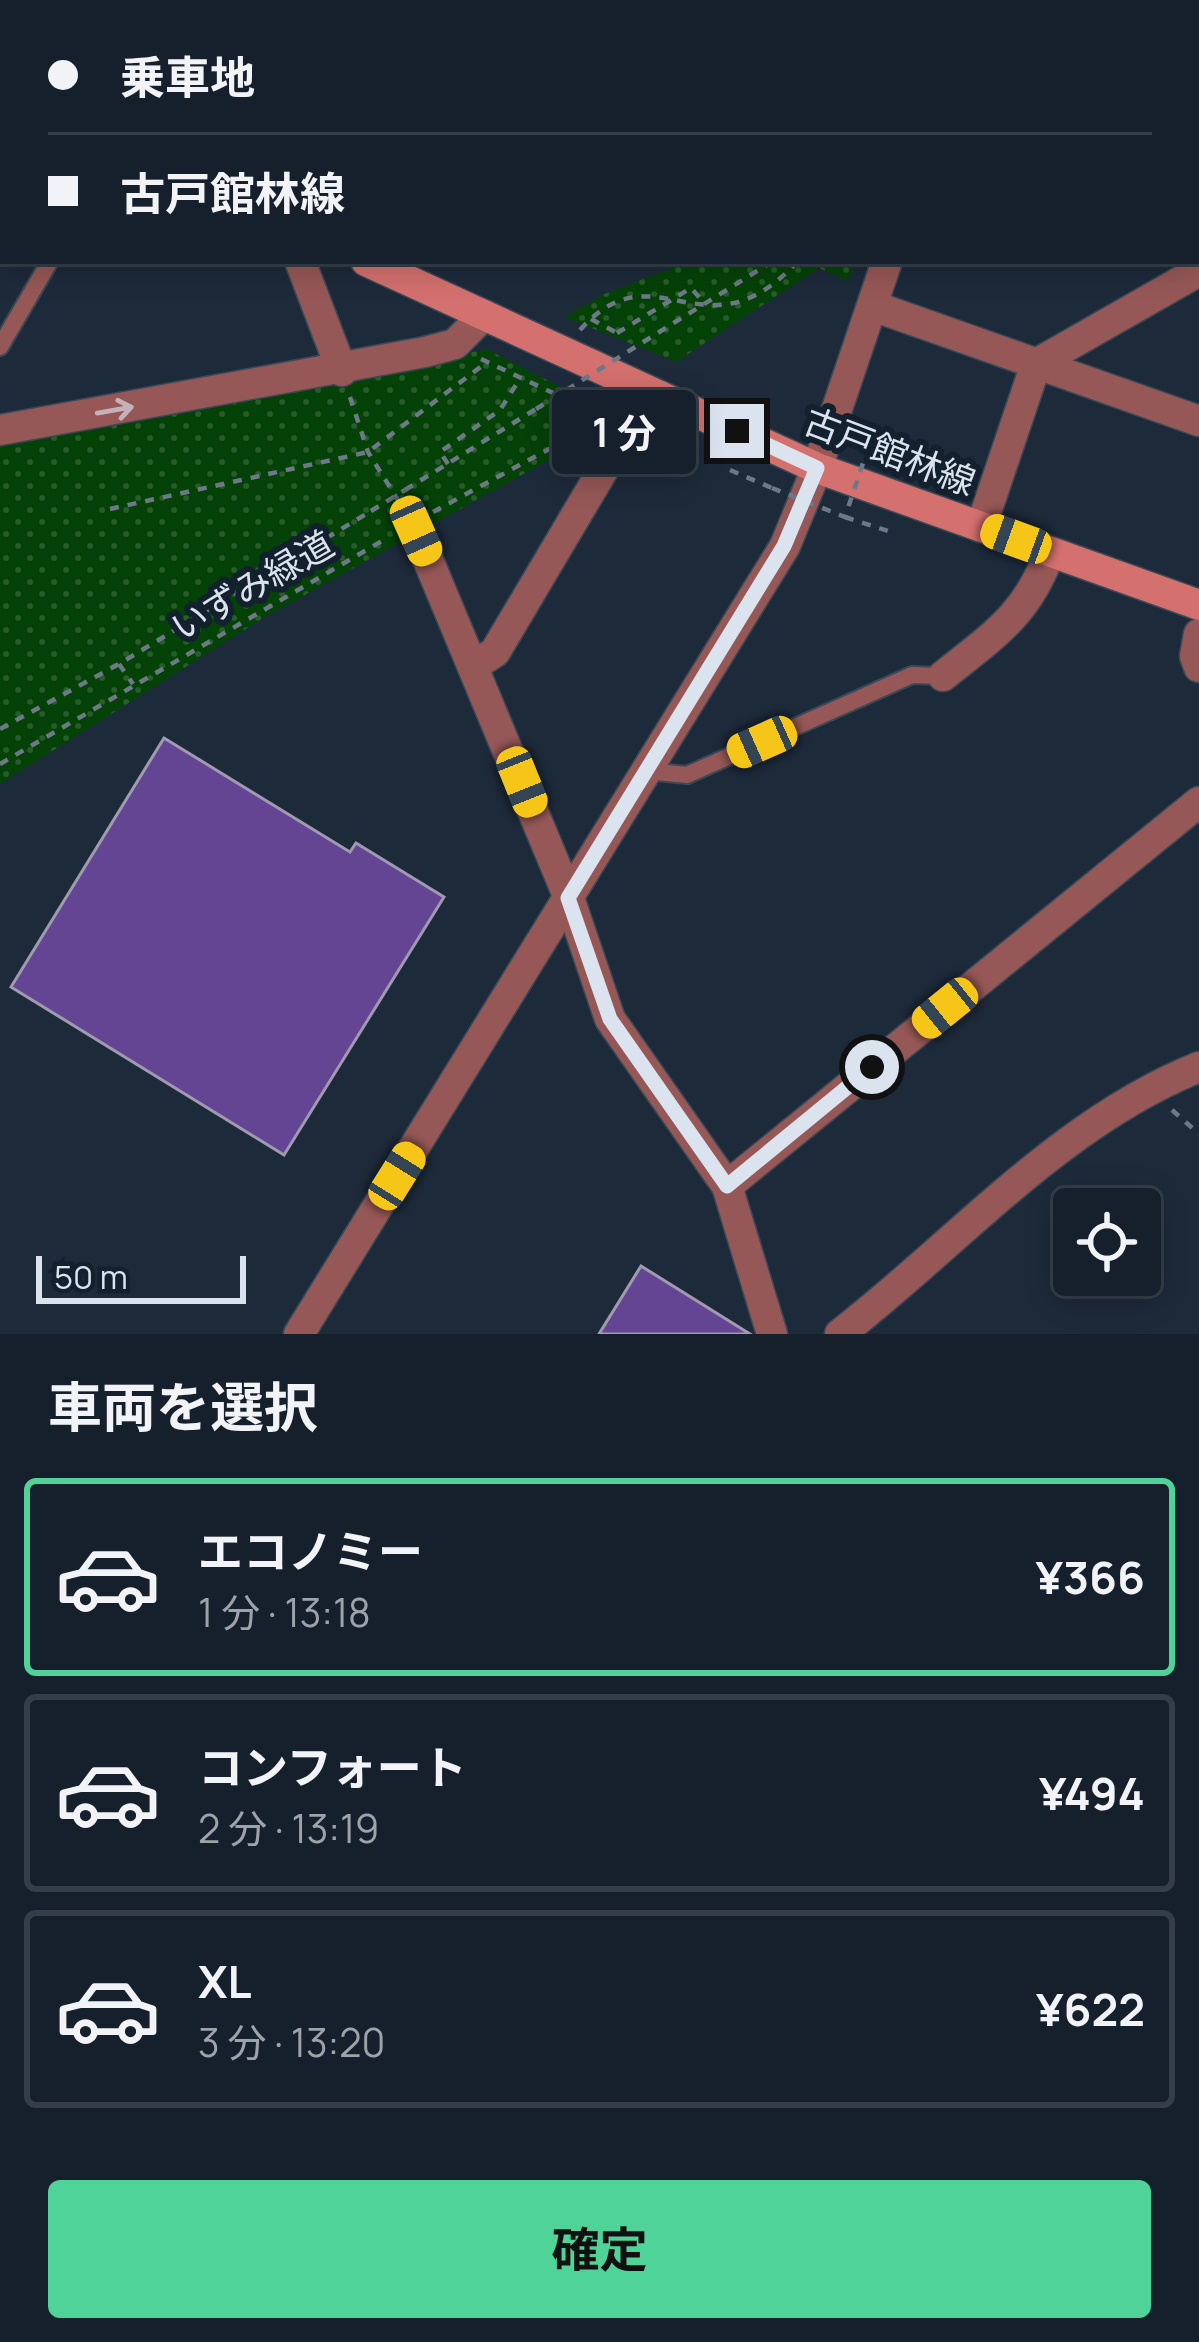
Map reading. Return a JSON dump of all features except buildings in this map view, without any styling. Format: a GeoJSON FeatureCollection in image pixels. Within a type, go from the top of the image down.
{"type":"FeatureCollection","features":[{"type":"Feature","properties":{"kind":"main road","name":"古戸館林線"},"geometry":{"type":"LineString","coordinates":[[373,264],[817,468],[1199,605]]}},
{"type":"Feature","properties":{"kind":"street"},"geometry":{"type":"LineString","coordinates":[[301,264],[342,370]]}},
{"type":"Feature","properties":{"kind":"street"},"geometry":{"type":"LineString","coordinates":[[299,1334],[784,546],[817,468],[886,264]]}},
{"type":"Feature","properties":{"kind":"street"},"geometry":{"type":"LineString","coordinates":[[981,526],[1036,364],[1199,271]]}},
{"type":"Feature","properties":{"kind":"street"},"geometry":{"type":"LineString","coordinates":[[873,306],[1199,421]]}},
{"type":"Feature","properties":{"kind":"street"},"geometry":{"type":"LineString","coordinates":[[0,430],[342,370],[455,344],[484,315]]}},
{"type":"Feature","properties":{"kind":"street"},"geometry":{"type":"LineString","coordinates":[[475,665],[495,652],[616,448],[645,424],[660,396]]}},
{"type":"Feature","properties":{"kind":"street"},"geometry":{"type":"LineString","coordinates":[[414,527],[568,898],[610,1019],[727,1186],[772,1334]]}},
{"type":"Feature","properties":{"kind":"street"},"geometry":{"type":"LineString","coordinates":[[943,676],[1020,613],[1034,595],[1050,551]]}},
{"type":"Feature","properties":{"kind":"street"},"geometry":{"type":"LineString","coordinates":[[1199,634],[1195,656],[1199,667]]}},
{"type":"Feature","properties":{"kind":"street"},"geometry":{"type":"LineString","coordinates":[[727,1186],[1199,802]]}},
{"type":"Feature","properties":{"kind":"street"},"geometry":{"type":"LineString","coordinates":[[840,1334],[1004,1194],[1128,1101],[1199,1066]]}},
{"type":"Feature","properties":{"kind":"lane"},"geometry":{"type":"LineString","coordinates":[[0,346],[48,264]]}},
{"type":"Feature","properties":{"kind":"lane"},"geometry":{"type":"LineString","coordinates":[[647,771],[687,775],[912,675],[943,676]]}},
{"type":"Feature","properties":{"kind":"path"},"geometry":{"type":"LineString","coordinates":[[0,729],[119,664],[768,264]]}},
{"type":"Feature","properties":{"kind":"path"},"geometry":{"type":"LineString","coordinates":[[580,330],[628,295],[654,295],[716,309],[734,306],[771,288],[795,264]]}},
{"type":"Feature","properties":{"kind":"path"},"geometry":{"type":"LineString","coordinates":[[591,319],[617,333],[691,288],[705,304]]}},
{"type":"Feature","properties":{"kind":"path"},"geometry":{"type":"LineString","coordinates":[[110,509],[368,452],[495,354]]}},
{"type":"Feature","properties":{"kind":"path","name":"いずみ緑道"},"geometry":{"type":"LineString","coordinates":[[0,764],[607,419],[489,360],[472,358]]}},
{"type":"Feature","properties":{"kind":"path"},"geometry":{"type":"LineString","coordinates":[[342,370],[368,452],[414,527]]}},
{"type":"Feature","properties":{"kind":"path"},"geometry":{"type":"LineString","coordinates":[[448,464],[440,452],[500,410],[522,376]]}},
{"type":"Feature","properties":{"kind":"path"},"geometry":{"type":"LineString","coordinates":[[844,517],[866,457]]}},
{"type":"Feature","properties":{"kind":"path"},"geometry":{"type":"LineString","coordinates":[[730,470],[844,517],[894,532]]}},
{"type":"Feature","properties":{"kind":"path"},"geometry":{"type":"LineString","coordinates":[[119,664],[134,685]]}},
{"type":"Feature","properties":{"kind":"green space"},"geometry":{"type":"Polygon","coordinates":[[[681,264],[854,264],[848,281],[819,268],[676,362],[564,317],[602,295],[681,264]]]}},
{"type":"Feature","properties":{"kind":"green space"},"geometry":{"type":"Polygon","coordinates":[[[486,349],[614,414],[612,425],[265,617],[0,784],[0,439],[345,382],[486,349]]]}},
{"type":"Feature","properties":{"kind":"route"},"geometry":{"type":"LineString","coordinates":[[737,431],[817,468],[784,546],[568,898],[610,1019],[727,1186],[872,1067]]}}]}
